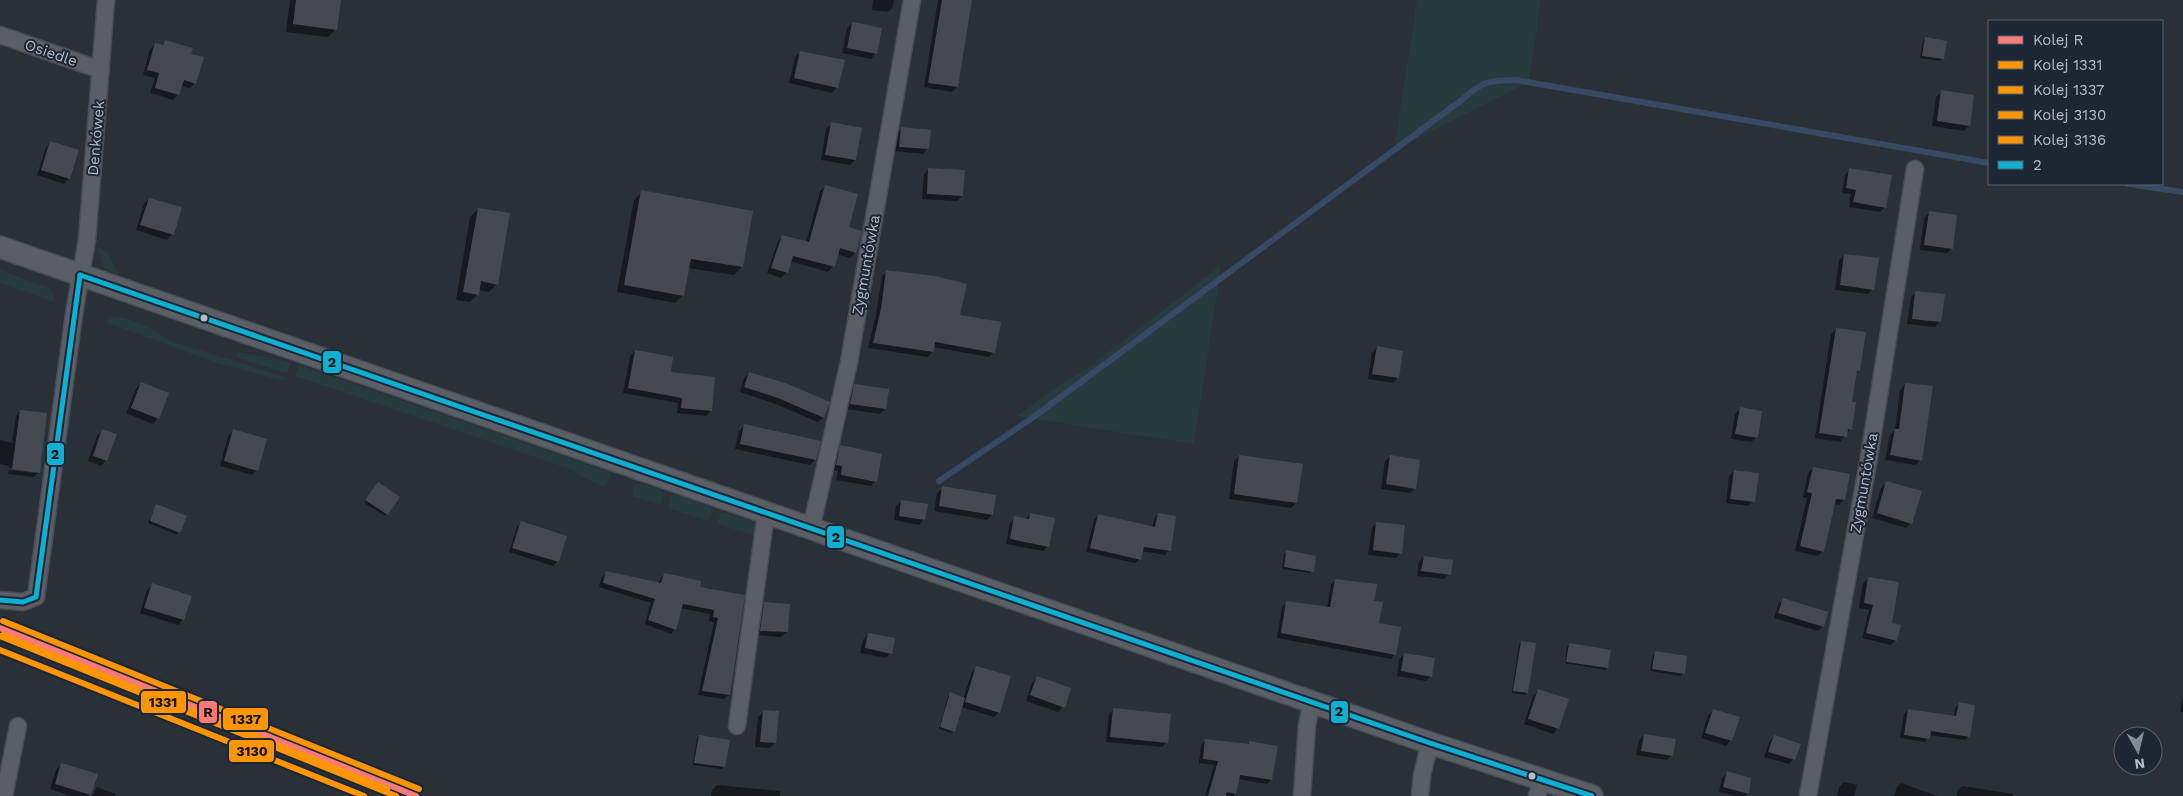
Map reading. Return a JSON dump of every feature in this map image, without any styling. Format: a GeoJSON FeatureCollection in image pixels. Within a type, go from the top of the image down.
{"type":"FeatureCollection","features":[{"type":"Feature","properties":{"kind":"street","name":"Denkówek"},"geometry":{"type":"LineString","coordinates":[[0,600],[23,602],[36,597],[80,275],[87,240],[106,0]]}},
{"type":"Feature","properties":{"kind":"street","name":"Zygmuntówka"},"geometry":{"type":"LineString","coordinates":[[811,529],[849,362],[912,0]]}},
{"type":"Feature","properties":{"kind":"street","name":"Osiedle"},"geometry":{"type":"LineString","coordinates":[[0,35],[101,70]]}},
{"type":"Feature","properties":{"kind":"street","name":"Zygmuntówka"},"geometry":{"type":"LineString","coordinates":[[1808,796],[1869,457],[1915,169]]}},
{"type":"Feature","properties":{"kind":"street"},"geometry":{"type":"LineString","coordinates":[[0,247],[1430,743],[1539,787],[1592,796]]}},
{"type":"Feature","properties":{"kind":"street"},"geometry":{"type":"LineString","coordinates":[[737,726],[766,513]]}},
{"type":"Feature","properties":{"kind":"street"},"geometry":{"type":"LineString","coordinates":[[1302,796],[1308,725],[1312,702]]}},
{"type":"Feature","properties":{"kind":"street"},"geometry":{"type":"LineString","coordinates":[[4,796],[18,726]]}},
{"type":"Feature","properties":{"kind":"street"},"geometry":{"type":"LineString","coordinates":[[1420,796],[1422,775],[1430,743]]}},
{"type":"Feature","properties":{"kind":"green space"},"geometry":{"type":"Polygon","coordinates":[[[1417,0],[1541,0],[1529,82],[1394,150],[1417,0]]]}},
{"type":"Feature","properties":{"kind":"green space"},"geometry":{"type":"Polygon","coordinates":[[[97,247],[108,252],[119,276],[104,268],[97,247]]]}},
{"type":"Feature","properties":{"kind":"green space"},"geometry":{"type":"Polygon","coordinates":[[[1220,266],[1194,444],[1017,416],[1061,384],[1091,366],[1220,266]]]}},
{"type":"Feature","properties":{"kind":"green space"},"geometry":{"type":"Polygon","coordinates":[[[0,270],[49,288],[55,302],[0,283],[0,270]]]}},
{"type":"Feature","properties":{"kind":"green space"},"geometry":{"type":"Polygon","coordinates":[[[114,316],[146,326],[171,341],[285,377],[284,381],[217,363],[105,322],[114,316]]]}},
{"type":"Feature","properties":{"kind":"green space"},"geometry":{"type":"Polygon","coordinates":[[[238,352],[291,362],[287,373],[240,359],[235,355],[238,352]]]}},
{"type":"Feature","properties":{"kind":"green space"},"geometry":{"type":"Polygon","coordinates":[[[299,365],[609,472],[610,476],[605,487],[588,480],[570,469],[295,376],[299,365]]]}},
{"type":"Feature","properties":{"kind":"green space"},"geometry":{"type":"Polygon","coordinates":[[[639,483],[661,490],[663,495],[661,505],[632,496],[634,485],[639,483]]]}},
{"type":"Feature","properties":{"kind":"green space"},"geometry":{"type":"Polygon","coordinates":[[[675,494],[709,506],[712,513],[709,521],[668,508],[671,496],[675,494]]]}},
{"type":"Feature","properties":{"kind":"green space"},"geometry":{"type":"Polygon","coordinates":[[[724,512],[755,522],[756,536],[718,524],[720,514],[724,512]]]}},
{"type":"Feature","properties":{"kind":"building"},"geometry":{"type":"Polygon","coordinates":[[[296,0],[341,0],[337,30],[293,24],[296,0]]]}},
{"type":"Feature","properties":{"kind":"building"},"geometry":{"type":"Polygon","coordinates":[[[942,0],[972,0],[958,87],[928,83],[942,0]]]}},
{"type":"Feature","properties":{"kind":"building"},"geometry":{"type":"Polygon","coordinates":[[[852,22],[882,28],[877,54],[847,48],[852,22]]]}},
{"type":"Feature","properties":{"kind":"building"},"geometry":{"type":"Polygon","coordinates":[[[1925,37],[1947,41],[1944,59],[1922,56],[1925,37]]]}},
{"type":"Feature","properties":{"kind":"building"},"geometry":{"type":"Polygon","coordinates":[[[165,40],[193,48],[191,54],[204,57],[196,84],[184,80],[179,95],[155,88],[159,73],[147,70],[155,43],[163,45],[165,40]]]}},
{"type":"Feature","properties":{"kind":"building"},"geometry":{"type":"Polygon","coordinates":[[[800,51],[845,60],[838,88],[794,78],[800,51]]]}},
{"type":"Feature","properties":{"kind":"building"},"geometry":{"type":"Polygon","coordinates":[[[1941,90],[1974,95],[1970,126],[1937,121],[1941,90]]]}},
{"type":"Feature","properties":{"kind":"building"},"geometry":{"type":"Polygon","coordinates":[[[831,122],[862,128],[856,160],[825,155],[831,122]]]}},
{"type":"Feature","properties":{"kind":"building"},"geometry":{"type":"Polygon","coordinates":[[[901,127],[931,130],[929,149],[899,147],[901,127]]]}},
{"type":"Feature","properties":{"kind":"building"},"geometry":{"type":"Polygon","coordinates":[[[50,141],[79,150],[70,179],[41,170],[50,141]]]}},
{"type":"Feature","properties":{"kind":"building"},"geometry":{"type":"Polygon","coordinates":[[[928,168],[965,170],[963,196],[927,194],[928,168]]]}},
{"type":"Feature","properties":{"kind":"building"},"geometry":{"type":"Polygon","coordinates":[[[1849,168],[1892,175],[1886,208],[1853,202],[1856,190],[1846,188],[1849,168]]]}},
{"type":"Feature","properties":{"kind":"building"},"geometry":{"type":"Polygon","coordinates":[[[825,185],[858,194],[849,227],[862,231],[856,253],[840,248],[835,267],[793,256],[788,273],[771,268],[782,235],[809,242],[825,185]]]}},
{"type":"Feature","properties":{"kind":"building"},"geometry":{"type":"Polygon","coordinates":[[[641,190],[753,211],[743,267],[691,259],[684,296],[624,285],[641,190]]]}},
{"type":"Feature","properties":{"kind":"building"},"geometry":{"type":"Polygon","coordinates":[[[149,198],[182,207],[174,235],[140,225],[149,198]]]}},
{"type":"Feature","properties":{"kind":"building"},"geometry":{"type":"Polygon","coordinates":[[[478,208],[510,213],[498,285],[481,281],[479,295],[463,292],[478,208]]]}},
{"type":"Feature","properties":{"kind":"building"},"geometry":{"type":"Polygon","coordinates":[[[1929,211],[1957,215],[1953,249],[1924,245],[1929,211]]]}},
{"type":"Feature","properties":{"kind":"building"},"geometry":{"type":"Polygon","coordinates":[[[1844,254],[1879,258],[1874,290],[1840,285],[1844,254]]]}},
{"type":"Feature","properties":{"kind":"building"},"geometry":{"type":"Polygon","coordinates":[[[886,270],[935,276],[967,284],[960,315],[1001,322],[995,353],[935,342],[934,352],[873,343],[881,309],[886,270]]]}},
{"type":"Feature","properties":{"kind":"building"},"geometry":{"type":"Polygon","coordinates":[[[1915,291],[1945,294],[1941,322],[1912,319],[1915,291]]]}},
{"type":"Feature","properties":{"kind":"building"},"geometry":{"type":"Polygon","coordinates":[[[1836,328],[1866,332],[1860,371],[1857,371],[1852,402],[1856,402],[1852,430],[1848,429],[1847,437],[1819,433],[1836,328]]]}},
{"type":"Feature","properties":{"kind":"building"},"geometry":{"type":"Polygon","coordinates":[[[1377,346],[1403,351],[1399,378],[1372,374],[1377,346]]]}},
{"type":"Feature","properties":{"kind":"building"},"geometry":{"type":"Polygon","coordinates":[[[635,350],[673,357],[671,372],[715,377],[712,411],[681,408],[682,398],[628,388],[635,350]]]}},
{"type":"Feature","properties":{"kind":"building"},"geometry":{"type":"Polygon","coordinates":[[[749,372],[788,384],[830,402],[824,418],[778,398],[744,387],[749,372]]]}},
{"type":"Feature","properties":{"kind":"building"},"geometry":{"type":"Polygon","coordinates":[[[141,382],[169,393],[159,419],[131,408],[141,382]]]}},
{"type":"Feature","properties":{"kind":"building"},"geometry":{"type":"Polygon","coordinates":[[[1905,383],[1933,386],[1922,461],[1890,455],[1895,429],[1899,429],[1905,383]]]}},
{"type":"Feature","properties":{"kind":"building"},"geometry":{"type":"Polygon","coordinates":[[[854,384],[889,389],[886,409],[850,404],[854,384]]]}},
{"type":"Feature","properties":{"kind":"building"},"geometry":{"type":"Polygon","coordinates":[[[1740,407],[1762,411],[1758,438],[1735,434],[1740,407]]]}},
{"type":"Feature","properties":{"kind":"building"},"geometry":{"type":"Polygon","coordinates":[[[20,410],[47,413],[40,473],[12,469],[20,410]]]}},
{"type":"Feature","properties":{"kind":"building"},"geometry":{"type":"Polygon","coordinates":[[[744,424],[821,441],[816,460],[740,444],[744,424]]]}},
{"type":"Feature","properties":{"kind":"building"},"geometry":{"type":"Polygon","coordinates":[[[102,429],[117,434],[107,461],[93,456],[102,429]]]}},
{"type":"Feature","properties":{"kind":"building"},"geometry":{"type":"Polygon","coordinates":[[[233,429],[267,439],[258,471],[224,461],[233,429]]]}},
{"type":"Feature","properties":{"kind":"building"},"geometry":{"type":"Polygon","coordinates":[[[840,445],[882,454],[877,482],[841,475],[842,466],[836,465],[840,445]]]}},
{"type":"Feature","properties":{"kind":"building"},"geometry":{"type":"Polygon","coordinates":[[[1239,455],[1303,464],[1297,503],[1234,494],[1239,455]]]}},
{"type":"Feature","properties":{"kind":"building"},"geometry":{"type":"Polygon","coordinates":[[[1390,455],[1420,460],[1416,489],[1386,484],[1390,455]]]}},
{"type":"Feature","properties":{"kind":"building"},"geometry":{"type":"Polygon","coordinates":[[[1813,467],[1850,474],[1845,500],[1836,499],[1824,552],[1800,546],[1812,493],[1807,492],[1813,467]]]}},
{"type":"Feature","properties":{"kind":"building"},"geometry":{"type":"Polygon","coordinates":[[[1734,470],[1759,473],[1755,502],[1730,499],[1734,470]]]}},
{"type":"Feature","properties":{"kind":"building"},"geometry":{"type":"Polygon","coordinates":[[[1886,481],[1922,491],[1912,524],[1877,513],[1886,481]]]}},
{"type":"Feature","properties":{"kind":"building"},"geometry":{"type":"Polygon","coordinates":[[[378,482],[400,497],[388,515],[365,500],[378,482]]]}},
{"type":"Feature","properties":{"kind":"building"},"geometry":{"type":"Polygon","coordinates":[[[942,486],[996,495],[993,515],[939,506],[942,486]]]}},
{"type":"Feature","properties":{"kind":"building"},"geometry":{"type":"Polygon","coordinates":[[[901,500],[928,504],[925,520],[899,516],[901,500]]]}},
{"type":"Feature","properties":{"kind":"building"},"geometry":{"type":"Polygon","coordinates":[[[156,504],[187,516],[180,533],[150,521],[156,504]]]}},
{"type":"Feature","properties":{"kind":"building"},"geometry":{"type":"Polygon","coordinates":[[[1030,513],[1055,518],[1049,547],[1010,539],[1014,516],[1029,519],[1030,513]]]}},
{"type":"Feature","properties":{"kind":"building"},"geometry":{"type":"Polygon","coordinates":[[[1158,513],[1176,516],[1171,551],[1144,547],[1141,560],[1090,548],[1098,514],[1155,527],[1158,513]]]}},
{"type":"Feature","properties":{"kind":"building"},"geometry":{"type":"Polygon","coordinates":[[[521,521],[567,536],[559,562],[512,548],[521,521]]]}},
{"type":"Feature","properties":{"kind":"building"},"geometry":{"type":"Polygon","coordinates":[[[1376,522],[1405,525],[1402,554],[1373,550],[1376,522]]]}},
{"type":"Feature","properties":{"kind":"building"},"geometry":{"type":"Polygon","coordinates":[[[1286,550],[1316,556],[1314,572],[1284,567],[1286,550]]]}},
{"type":"Feature","properties":{"kind":"building"},"geometry":{"type":"Polygon","coordinates":[[[1424,556],[1453,560],[1451,575],[1421,571],[1424,556]]]}},
{"type":"Feature","properties":{"kind":"building"},"geometry":{"type":"Polygon","coordinates":[[[606,571],[661,583],[664,573],[701,581],[700,587],[745,595],[730,695],[702,691],[718,618],[713,617],[714,610],[683,604],[676,630],[648,620],[655,599],[603,583],[606,571]]]}},
{"type":"Feature","properties":{"kind":"building"},"geometry":{"type":"Polygon","coordinates":[[[1868,577],[1899,582],[1892,623],[1901,625],[1897,641],[1866,633],[1873,605],[1864,603],[1868,577]]]}},
{"type":"Feature","properties":{"kind":"building"},"geometry":{"type":"Polygon","coordinates":[[[1335,579],[1377,584],[1374,601],[1383,602],[1379,623],[1401,627],[1396,655],[1281,633],[1286,601],[1330,607],[1335,579]]]}},
{"type":"Feature","properties":{"kind":"building"},"geometry":{"type":"Polygon","coordinates":[[[152,583],[192,596],[184,620],[144,608],[152,583]]]}},
{"type":"Feature","properties":{"kind":"building"},"geometry":{"type":"Polygon","coordinates":[[[1783,598],[1828,612],[1824,627],[1778,613],[1783,598]]]}},
{"type":"Feature","properties":{"kind":"building"},"geometry":{"type":"Polygon","coordinates":[[[764,602],[790,604],[788,632],[760,631],[764,602]]]}},
{"type":"Feature","properties":{"kind":"building"},"geometry":{"type":"Polygon","coordinates":[[[868,633],[895,638],[892,654],[865,648],[868,633]]]}},
{"type":"Feature","properties":{"kind":"building"},"geometry":{"type":"Polygon","coordinates":[[[1521,641],[1536,643],[1528,693],[1513,691],[1521,641]]]}},
{"type":"Feature","properties":{"kind":"building"},"geometry":{"type":"Polygon","coordinates":[[[1569,643],[1611,650],[1608,668],[1566,662],[1569,643]]]}},
{"type":"Feature","properties":{"kind":"building"},"geometry":{"type":"Polygon","coordinates":[[[1655,651],[1687,656],[1685,674],[1652,669],[1655,651]]]}},
{"type":"Feature","properties":{"kind":"building"},"geometry":{"type":"Polygon","coordinates":[[[1404,653],[1435,658],[1432,677],[1401,671],[1404,653]]]}},
{"type":"Feature","properties":{"kind":"building"},"geometry":{"type":"Polygon","coordinates":[[[976,666],[1011,676],[1000,713],[965,702],[976,666]]]}},
{"type":"Feature","properties":{"kind":"building"},"geometry":{"type":"Polygon","coordinates":[[[1037,676],[1071,688],[1065,708],[1030,695],[1037,676]]]}},
{"type":"Feature","properties":{"kind":"building"},"geometry":{"type":"Polygon","coordinates":[[[1538,689],[1569,699],[1559,729],[1528,719],[1538,689]]]}},
{"type":"Feature","properties":{"kind":"building"},"geometry":{"type":"Polygon","coordinates":[[[950,692],[965,698],[955,732],[940,727],[950,692]]]}},
{"type":"Feature","properties":{"kind":"building"},"geometry":{"type":"Polygon","coordinates":[[[1959,702],[1975,705],[1970,737],[1931,731],[1930,739],[1904,735],[1908,709],[1956,716],[1959,702]]]}},
{"type":"Feature","properties":{"kind":"building"},"geometry":{"type":"Polygon","coordinates":[[[1113,708],[1171,714],[1168,743],[1110,737],[1113,708]]]}},
{"type":"Feature","properties":{"kind":"building"},"geometry":{"type":"Polygon","coordinates":[[[1713,709],[1740,717],[1732,741],[1705,733],[1713,709]]]}},
{"type":"Feature","properties":{"kind":"building"},"geometry":{"type":"Polygon","coordinates":[[[763,710],[779,711],[776,743],[760,742],[763,710]]]}},
{"type":"Feature","properties":{"kind":"building"},"geometry":{"type":"Polygon","coordinates":[[[1644,734],[1676,739],[1673,756],[1641,751],[1644,734]]]}},
{"type":"Feature","properties":{"kind":"building"},"geometry":{"type":"Polygon","coordinates":[[[699,735],[730,740],[725,767],[694,763],[699,735]]]}},
{"type":"Feature","properties":{"kind":"building"},"geometry":{"type":"Polygon","coordinates":[[[1774,735],[1801,744],[1795,760],[1768,752],[1774,735]]]}},
{"type":"Feature","properties":{"kind":"building"},"geometry":{"type":"Polygon","coordinates":[[[1205,739],[1249,744],[1249,741],[1278,746],[1272,780],[1240,775],[1236,794],[1227,792],[1226,796],[1208,796],[1218,761],[1203,759],[1205,739]]]}},
{"type":"Feature","properties":{"kind":"building"},"geometry":{"type":"Polygon","coordinates":[[[61,763],[98,774],[91,795],[55,784],[61,763]]]}},
{"type":"Feature","properties":{"kind":"building"},"geometry":{"type":"Polygon","coordinates":[[[1727,771],[1751,778],[1749,794],[1723,787],[1727,771]]]}},
{"type":"Feature","properties":{"kind":"waterway"},"geometry":{"type":"LineString","coordinates":[[939,481],[1035,416],[1476,88],[1493,81],[1516,80],[1988,163]]}},
{"type":"Feature","properties":{"kind":"waterway"},"geometry":{"type":"LineString","coordinates":[[2135,185],[2183,192]]}},
{"type":"Feature","properties":{"kind":"rail line","name":"1337"},"geometry":{"type":"LineString","coordinates":[[3,621],[419,789]]}},
{"type":"Feature","properties":{"kind":"rail line","name":"R"},"geometry":{"type":"LineString","coordinates":[[0,628],[416,796]]}},
{"type":"Feature","properties":{"kind":"rail line","name":"3136"},"geometry":{"type":"LineString","coordinates":[[3,635],[387,789]]}},
{"type":"Feature","properties":{"kind":"rail line","name":"1331"},"geometry":{"type":"LineString","coordinates":[[0,636],[396,796]]}},
{"type":"Feature","properties":{"kind":"rail line","name":"3130"},"geometry":{"type":"LineString","coordinates":[[0,650],[364,796]]}},
{"type":"Feature","properties":{"kind":"transit line","name":"2"},"geometry":{"type":"LineString","coordinates":[[80,275],[1430,743],[1592,796]]}},
{"type":"Feature","properties":{"kind":"transit line","name":"2"},"geometry":{"type":"LineString","coordinates":[[0,600],[23,602],[36,597],[80,275]]}}]}
